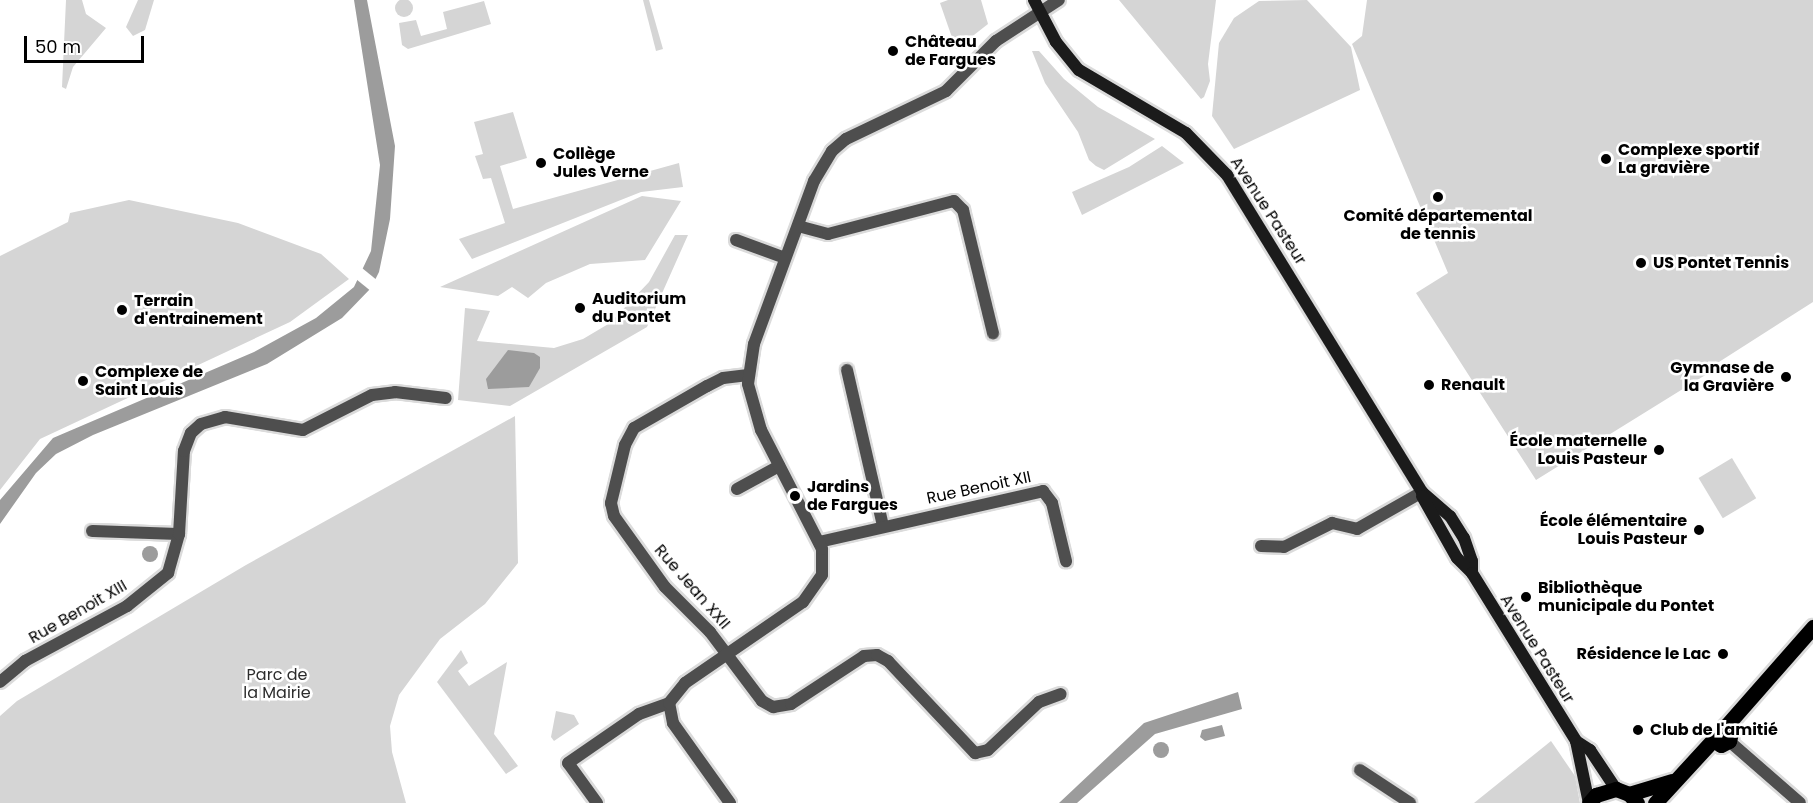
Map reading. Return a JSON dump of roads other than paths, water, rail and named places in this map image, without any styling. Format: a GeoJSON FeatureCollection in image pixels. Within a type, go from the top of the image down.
{"type":"FeatureCollection","features":[{"type":"Feature","properties":{"kind":"main road","name":"Avenue Pasteur"},"geometry":{"type":"LineString","coordinates":[[1039,4],[1056,42],[1079,70],[1181,129],[1216,160],[1422,492],[1451,548],[1472,573],[1576,741],[1589,803]]}},
{"type":"Feature","properties":{"kind":"main road"},"geometry":{"type":"LineString","coordinates":[[1655,803],[1672,780],[1713,740],[1721,745],[1813,627]]}},
{"type":"Feature","properties":{"kind":"main road","name":"Avenue Pasteur"},"geometry":{"type":"LineString","coordinates":[[1576,741],[1590,750],[1627,795]]}},
{"type":"Feature","properties":{"kind":"main road"},"geometry":{"type":"LineString","coordinates":[[1589,803],[1596,795],[1627,795],[1672,780]]}},
{"type":"Feature","properties":{"kind":"street"},"geometry":{"type":"LineString","coordinates":[[597,803],[568,763],[639,714],[669,703],[685,683],[814,591],[824,566],[819,542],[755,416],[748,375],[754,344],[814,181],[832,151],[863,130],[922,106],[946,91],[996,41],[1039,4],[1059,0]]}},
{"type":"Feature","properties":{"kind":"street"},"geometry":{"type":"LineString","coordinates":[[798,226],[819,233],[834,233],[954,201],[963,210],[993,333]]}},
{"type":"Feature","properties":{"kind":"street"},"geometry":{"type":"LineString","coordinates":[[736,240],[785,258]]}},
{"type":"Feature","properties":{"kind":"street"},"geometry":{"type":"LineString","coordinates":[[847,370],[883,526]]}},
{"type":"Feature","properties":{"kind":"street","name":"Rue Jean XXII"},"geometry":{"type":"LineString","coordinates":[[748,375],[723,378],[634,428],[625,446],[611,503],[619,523],[665,587],[695,614],[762,701],[773,707],[791,704],[864,656],[877,655],[888,661],[975,753],[988,750],[1039,702],[1061,694]]}},
{"type":"Feature","properties":{"kind":"street","name":"Rue Benoit XIII"},"geometry":{"type":"LineString","coordinates":[[0,682],[25,661],[127,606],[168,573],[179,534],[184,451],[191,433],[201,424],[225,417],[303,430],[372,395],[395,392],[446,398]]}},
{"type":"Feature","properties":{"kind":"street"},"geometry":{"type":"LineString","coordinates":[[737,489],[779,466]]}},
{"type":"Feature","properties":{"kind":"street","name":"Rue Benoit XII"},"geometry":{"type":"LineString","coordinates":[[819,542],[1043,491],[1052,503],[1066,561]]}},
{"type":"Feature","properties":{"kind":"street"},"geometry":{"type":"LineString","coordinates":[[1261,546],[1284,547],[1332,523],[1364,526],[1422,492]]}},
{"type":"Feature","properties":{"kind":"street"},"geometry":{"type":"LineString","coordinates":[[92,531],[179,534]]}},
{"type":"Feature","properties":{"kind":"street"},"geometry":{"type":"LineString","coordinates":[[669,703],[673,723],[730,803]]}},
{"type":"Feature","properties":{"kind":"street"},"geometry":{"type":"LineString","coordinates":[[1728,734],[1800,803]]}},
{"type":"Feature","properties":{"kind":"street"},"geometry":{"type":"LineString","coordinates":[[1360,770],[1410,803]]}},
{"type":"Feature","properties":{"kind":"place","name":"Château de Fargues"},"geometry":{"type":"Point","coordinates":[893,51]}},
{"type":"Feature","properties":{"kind":"place","name":"Complexe sportif La gravière"},"geometry":{"type":"Point","coordinates":[1606,159]}},
{"type":"Feature","properties":{"kind":"place","name":"Collège Jules Verne"},"geometry":{"type":"Point","coordinates":[541,163]}},
{"type":"Feature","properties":{"kind":"place","name":"Comité départemental de tennis"},"geometry":{"type":"Point","coordinates":[1438,197]}},
{"type":"Feature","properties":{"kind":"place","name":"US Pontet Tennis"},"geometry":{"type":"Point","coordinates":[1641,263]}},
{"type":"Feature","properties":{"kind":"place","name":"Auditorium du Pontet"},"geometry":{"type":"Point","coordinates":[580,308]}},
{"type":"Feature","properties":{"kind":"place","name":"Terrain d'entrainement"},"geometry":{"type":"Point","coordinates":[122,310]}},
{"type":"Feature","properties":{"kind":"place","name":"Gymnase de la Gravière"},"geometry":{"type":"Point","coordinates":[1786,377]}},
{"type":"Feature","properties":{"kind":"place","name":"Complexe de Saint Louis"},"geometry":{"type":"Point","coordinates":[83,381]}},
{"type":"Feature","properties":{"kind":"place","name":"Renault"},"geometry":{"type":"Point","coordinates":[1429,385]}},
{"type":"Feature","properties":{"kind":"place","name":"École maternelle Louis Pasteur"},"geometry":{"type":"Point","coordinates":[1659,450]}},
{"type":"Feature","properties":{"kind":"place","name":"Jardins de Fargues"},"geometry":{"type":"Point","coordinates":[795,496]}},
{"type":"Feature","properties":{"kind":"place","name":"École élémentaire Louis Pasteur"},"geometry":{"type":"Point","coordinates":[1699,530]}},
{"type":"Feature","properties":{"kind":"place","name":"Bibliothèque municipale du Pontet"},"geometry":{"type":"Point","coordinates":[1526,597]}},
{"type":"Feature","properties":{"kind":"place","name":"Résidence le Lac"},"geometry":{"type":"Point","coordinates":[1723,654]}},
{"type":"Feature","properties":{"kind":"place","name":"Club de l'amitié"},"geometry":{"type":"Point","coordinates":[1638,730]}},
{"type":"Feature","properties":{"kind":"park label","name":"Parc de la Mairie"},"geometry":{"type":"Point","coordinates":[277,684]}}]}
